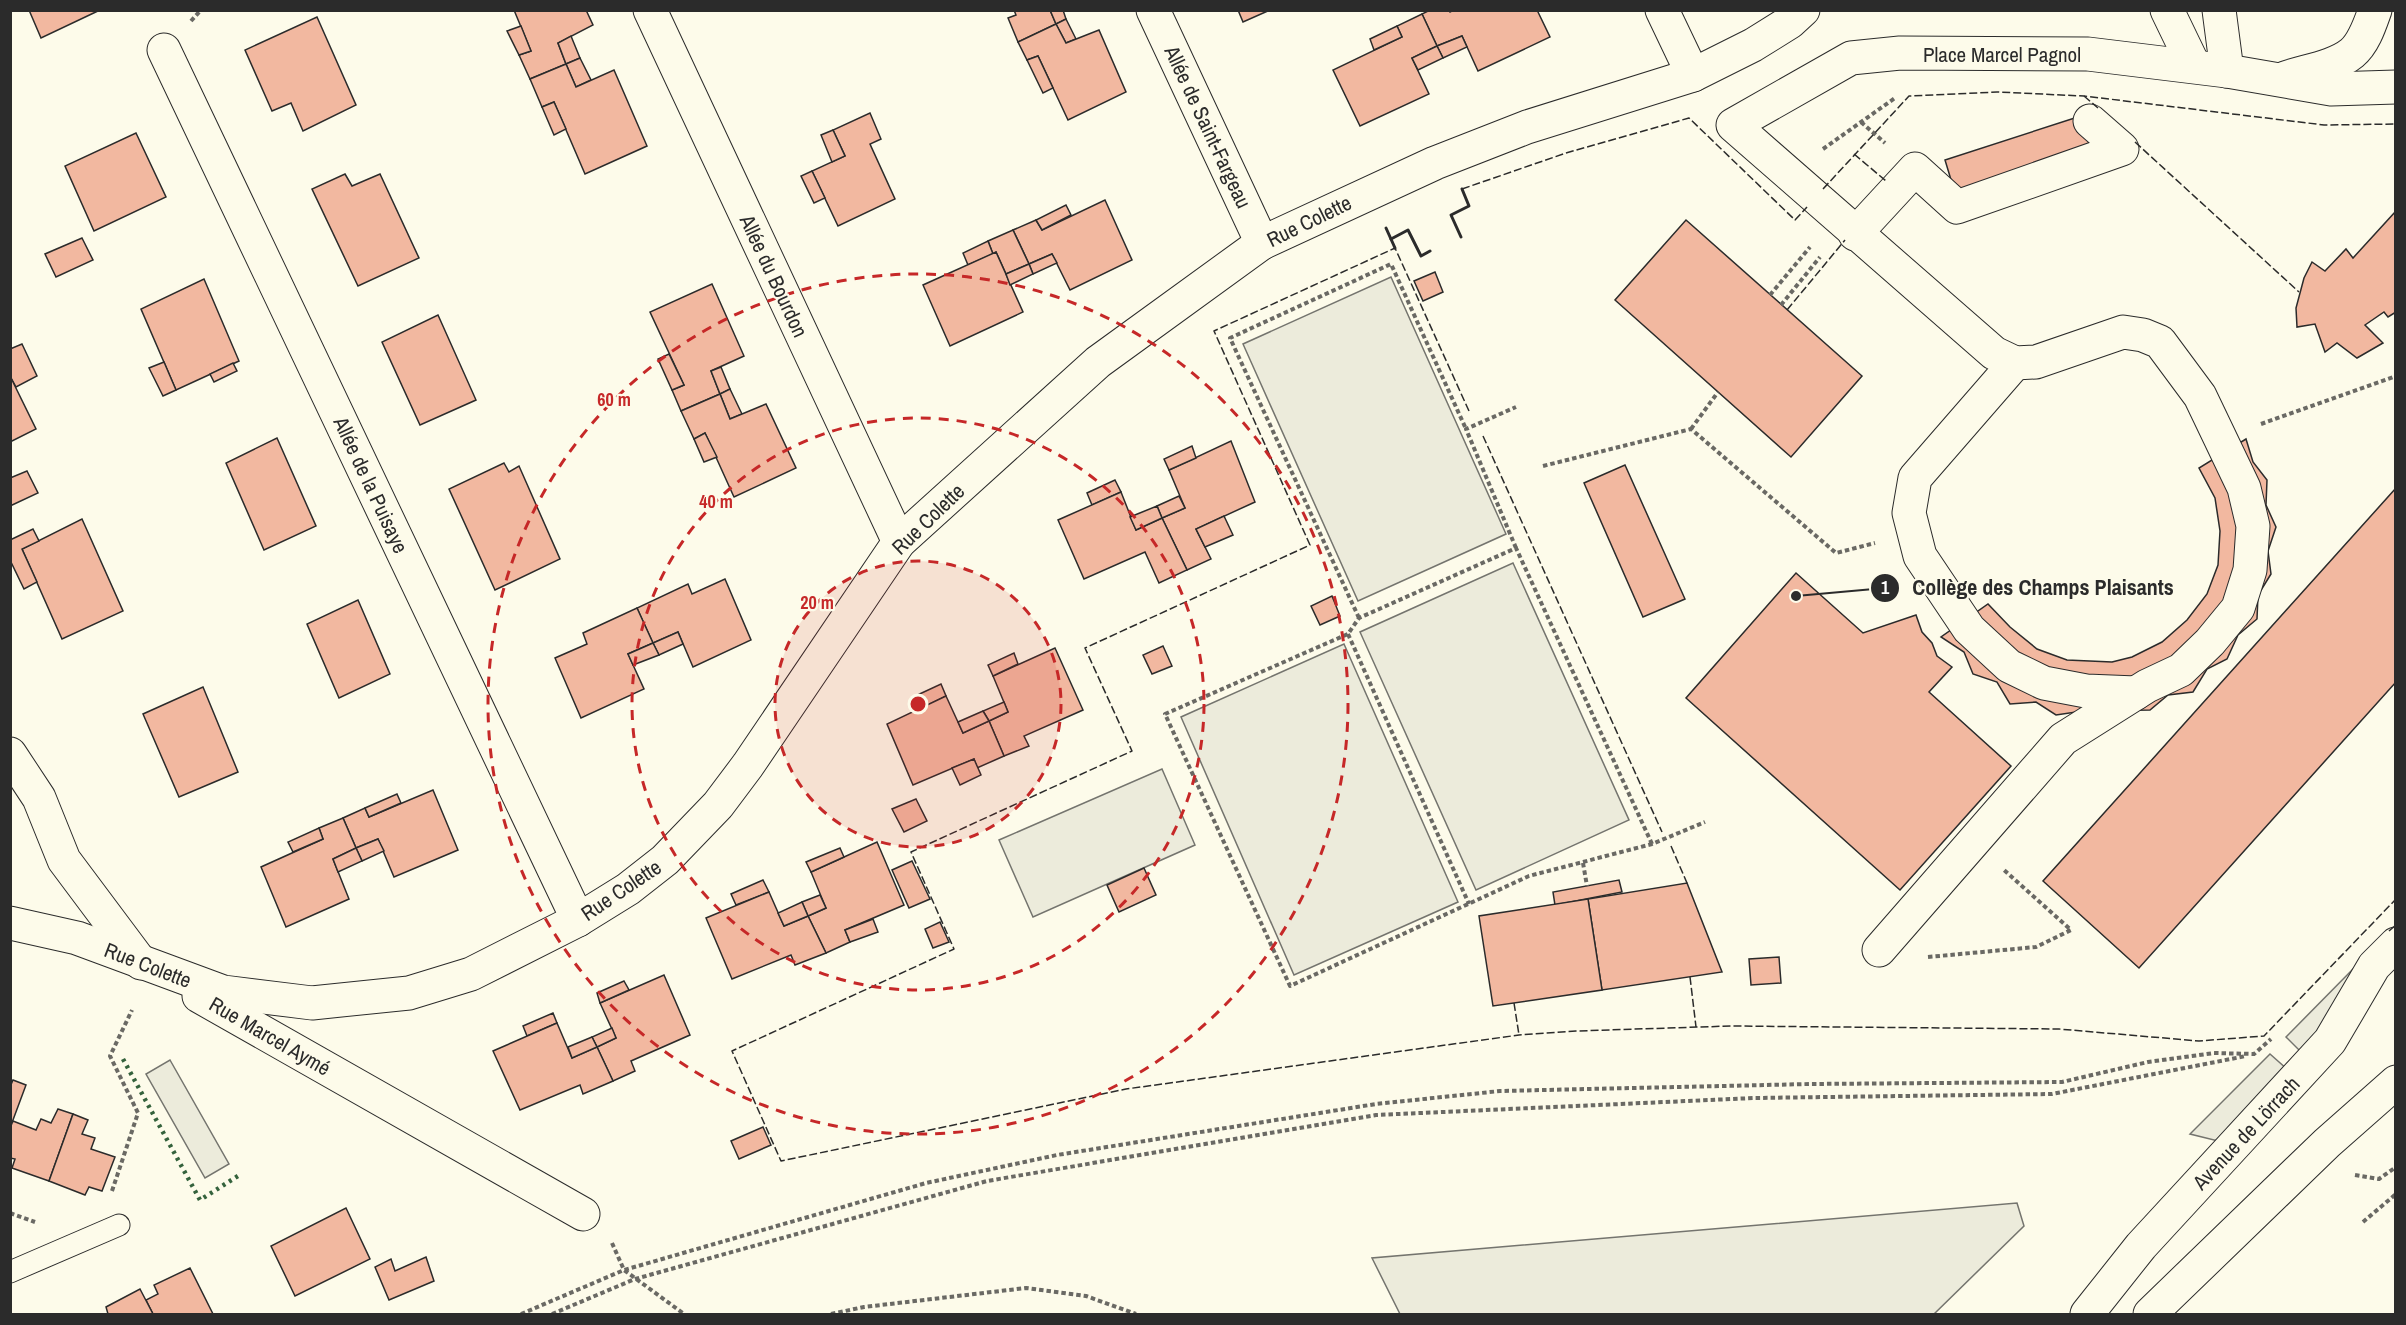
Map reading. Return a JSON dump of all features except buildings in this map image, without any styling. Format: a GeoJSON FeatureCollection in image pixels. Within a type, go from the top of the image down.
{"type":"FeatureCollection","features":[{"type":"Feature","properties":{"kind":"street","name":"Allée du Bourdon"},"geometry":{"type":"LineString","coordinates":[[650,10],[899,542]]}},
{"type":"Feature","properties":{"kind":"street","name":"Allée de Saint-Fargeau"},"geometry":{"type":"LineString","coordinates":[[1154,10],[1262,243]]}},
{"type":"Feature","properties":{"kind":"street"},"geometry":{"type":"LineString","coordinates":[[1662,10],[1693,75]]}},
{"type":"Feature","properties":{"kind":"street","name":"Rue Colette"},"geometry":{"type":"LineString","coordinates":[[10,923],[77,938],[223,993],[312,1003],[420,990],[471,974],[578,920],[628,889],[665,860],[718,805],[748,765],[899,542],[1098,362],[1262,243],[1435,163],[1527,127],[1693,75],[1753,45],[1790,22],[1803,10]]}},
{"type":"Feature","properties":{"kind":"street"},"geometry":{"type":"LineString","coordinates":[[2167,10],[2194,66]]}},
{"type":"Feature","properties":{"kind":"street"},"geometry":{"type":"LineString","coordinates":[[2219,10],[2227,71]]}},
{"type":"Feature","properties":{"kind":"street"},"geometry":{"type":"LineString","coordinates":[[2280,79],[2338,61],[2353,52],[2366,33],[2375,10]]}},
{"type":"Feature","properties":{"kind":"street","name":"Allée de la Puisaye"},"geometry":{"type":"LineString","coordinates":[[164,50],[578,920]]}},
{"type":"Feature","properties":{"kind":"street","name":"Place Marcel Pagnol"},"geometry":{"type":"LineString","coordinates":[[1856,234],[1733,125],[1851,58],[1900,53],[2076,54],[2194,66],[2331,89],[2396,87]]}},
{"type":"Feature","properties":{"kind":"street"},"geometry":{"type":"LineString","coordinates":[[1879,950],[2063,739],[2136,693],[2181,670],[2211,642],[2238,608],[2250,570],[2253,526],[2244,488],[2200,396],[2160,342],[2143,335],[2123,332],[2036,362],[2015,363],[1994,353],[1856,234],[1915,169],[1957,207],[2122,150],[2090,121]]}},
{"type":"Feature","properties":{"kind":"street"},"geometry":{"type":"LineString","coordinates":[[2015,363],[1914,478],[1909,513],[1920,556],[1969,629],[2008,666],[2044,683],[2086,692],[2136,693]]}},
{"type":"Feature","properties":{"kind":"street","name":"Rue Marcel Aymé"},"geometry":{"type":"LineString","coordinates":[[10,754],[39,798],[64,860],[141,963],[583,1215]]}},
{"type":"Feature","properties":{"kind":"street","name":"Avenue de Lörrach"},"geometry":{"type":"LineString","coordinates":[[2087,1314],[2141,1246],[2330,1041],[2374,966],[2396,944]]}},
{"type":"Feature","properties":{"kind":"street"},"geometry":{"type":"LineString","coordinates":[[2150,1314],[2327,1143],[2396,1082]]}},
{"type":"Feature","properties":{"kind":"lane"},"geometry":{"type":"LineString","coordinates":[[10,1272],[119,1225]]}},
{"type":"Feature","properties":{"kind":"path"},"geometry":{"type":"LineString","coordinates":[[1770,295],[1797,262]]}},
{"type":"Feature","properties":{"kind":"path"},"geometry":{"type":"LineString","coordinates":[[1359,618],[1230,338],[1391,264],[1466,429],[1516,548],[1652,844]]}},
{"type":"Feature","properties":{"kind":"path"},"geometry":{"type":"LineString","coordinates":[[1781,305],[1808,272]]}},
{"type":"Feature","properties":{"kind":"path"},"geometry":{"type":"LineString","coordinates":[[2220,439],[2396,376]]}},
{"type":"Feature","properties":{"kind":"path"},"geometry":{"type":"LineString","coordinates":[[1543,466],[1691,429],[1718,392]]}},
{"type":"Feature","properties":{"kind":"path"},"geometry":{"type":"LineString","coordinates":[[1466,429],[1516,407]]}},
{"type":"Feature","properties":{"kind":"path"},"geometry":{"type":"LineString","coordinates":[[1691,429],[1836,553],[1914,533]]}},
{"type":"Feature","properties":{"kind":"path"},"geometry":{"type":"LineString","coordinates":[[1516,548],[1359,618],[1348,634],[1165,714],[1290,986],[1529,876],[1652,844],[1705,822]]}},
{"type":"Feature","properties":{"kind":"path"},"geometry":{"type":"LineString","coordinates":[[1348,634],[1469,904]]}},
{"type":"Feature","properties":{"kind":"path"},"geometry":{"type":"LineString","coordinates":[[1921,957],[2036,947],[2071,930],[1973,842]]}},
{"type":"Feature","properties":{"kind":"path"},"geometry":{"type":"LineString","coordinates":[[1583,863],[1587,886]]}},
{"type":"Feature","properties":{"kind":"path"},"geometry":{"type":"LineString","coordinates":[[119,1225],[108,1202],[138,1113],[110,1056],[132,1010]]}},
{"type":"Feature","properties":{"kind":"path"},"geometry":{"type":"LineString","coordinates":[[521,1314],[624,1270],[926,1183],[1058,1155],[1376,1104],[1500,1091],[1810,1084],[2062,1082],[2159,1060],[2214,1053],[2254,1054],[2052,1094],[1754,1098],[1376,1115],[987,1181],[635,1280],[552,1314]]}},
{"type":"Feature","properties":{"kind":"path"},"geometry":{"type":"LineString","coordinates":[[2350,1169],[2353,1174],[2379,1179],[2396,1167]]}},
{"type":"Feature","properties":{"kind":"path"},"geometry":{"type":"LineString","coordinates":[[2363,1222],[2396,1194]]}},
{"type":"Feature","properties":{"kind":"path"},"geometry":{"type":"LineString","coordinates":[[583,1215],[612,1243],[624,1270],[684,1314]]}},
{"type":"Feature","properties":{"kind":"path"},"geometry":{"type":"LineString","coordinates":[[831,1314],[864,1307],[1026,1287],[1086,1296],[1136,1314]]}},
{"type":"Feature","properties":{"kind":"shaded area"},"geometry":{"type":"Polygon","coordinates":[[[1391,277],[1506,534],[1358,601],[1243,344],[1391,277]]]}},
{"type":"Feature","properties":{"kind":"shaded area"},"geometry":{"type":"Polygon","coordinates":[[[1513,563],[1629,820],[1476,890],[1360,632],[1513,563]]]}},
{"type":"Feature","properties":{"kind":"shaded area"},"geometry":{"type":"Polygon","coordinates":[[[1344,644],[1458,902],[1294,975],[1181,717],[1344,644]]]}},
{"type":"Feature","properties":{"kind":"shaded area"},"geometry":{"type":"Polygon","coordinates":[[[1162,769],[1195,845],[1033,917],[999,840],[1162,769]]]}},
{"type":"Feature","properties":{"kind":"shaded area"},"geometry":{"type":"Polygon","coordinates":[[[2354,968],[2321,1027],[2301,1052],[2286,1037],[2354,968]]]}},
{"type":"Feature","properties":{"kind":"shaded area"},"geometry":{"type":"Polygon","coordinates":[[[2270,1054],[2288,1070],[2218,1141],[2190,1134],[2270,1054]]]}},
{"type":"Feature","properties":{"kind":"shaded area"},"geometry":{"type":"Polygon","coordinates":[[[170,1060],[229,1164],[205,1178],[146,1074],[170,1060]]]}},
{"type":"Feature","properties":{"kind":"shaded area"},"geometry":{"type":"Polygon","coordinates":[[[2017,1203],[2024,1226],[1934,1314],[1400,1314],[1372,1258],[2017,1203]]]}},
{"type":"Feature","properties":{"kind":"hedge"},"geometry":{"type":"LineString","coordinates":[[123,1059],[200,1200],[241,1174]]}},
{"type":"Feature","properties":{"kind":"fence"},"geometry":{"type":"LineString","coordinates":[[1823,189],[1909,96],[1997,92],[2084,96],[2324,125],[2396,124]]}},
{"type":"Feature","properties":{"kind":"fence"},"geometry":{"type":"LineString","coordinates":[[2084,96],[2098,108]]}},
{"type":"Feature","properties":{"kind":"fence"},"geometry":{"type":"LineString","coordinates":[[1462,189],[1566,153],[1689,118],[1795,220],[1807,207]]}},
{"type":"Feature","properties":{"kind":"fence"},"geometry":{"type":"LineString","coordinates":[[2135,142],[2299,292]]}},
{"type":"Feature","properties":{"kind":"fence"},"geometry":{"type":"LineString","coordinates":[[1854,154],[1886,181]]}},
{"type":"Feature","properties":{"kind":"fence"},"geometry":{"type":"LineString","coordinates":[[1787,310],[1845,240]]}},
{"type":"Feature","properties":{"kind":"fence"},"geometry":{"type":"LineString","coordinates":[[1469,411],[1395,248],[1214,331],[1310,545],[1085,648],[1132,751],[911,852],[954,949],[732,1051],[781,1161],[1126,1089],[1519,1035],[1731,1026],[2059,1029],[2199,1041],[2264,1036],[2396,899]]}},
{"type":"Feature","properties":{"kind":"fence"},"geometry":{"type":"LineString","coordinates":[[1483,436],[1662,832]]}},
{"type":"Feature","properties":{"kind":"fence"},"geometry":{"type":"LineString","coordinates":[[1671,846],[1687,883]]}},
{"type":"Feature","properties":{"kind":"fence"},"geometry":{"type":"LineString","coordinates":[[2389,931],[2396,925]]}},
{"type":"Feature","properties":{"kind":"fence"},"geometry":{"type":"LineString","coordinates":[[1690,977],[1696,1027]]}},
{"type":"Feature","properties":{"kind":"fence"},"geometry":{"type":"LineString","coordinates":[[1514,1003],[1519,1035]]}},
{"type":"Feature","properties":{"kind":"wall"},"geometry":{"type":"LineString","coordinates":[[1461,237],[1451,215],[1469,206],[1462,189]]}},
{"type":"Feature","properties":{"kind":"wall"},"geometry":{"type":"LineString","coordinates":[[1386,228],[1395,248]]}},
{"type":"Feature","properties":{"kind":"wall"},"geometry":{"type":"LineString","coordinates":[[1391,239],[1408,230],[1421,256],[1430,251]]}},
{"type":"Feature","properties":{"kind":"place","name":"Collège des Champs Plaisants"},"geometry":{"type":"Point","coordinates":[1796,596]}}]}
